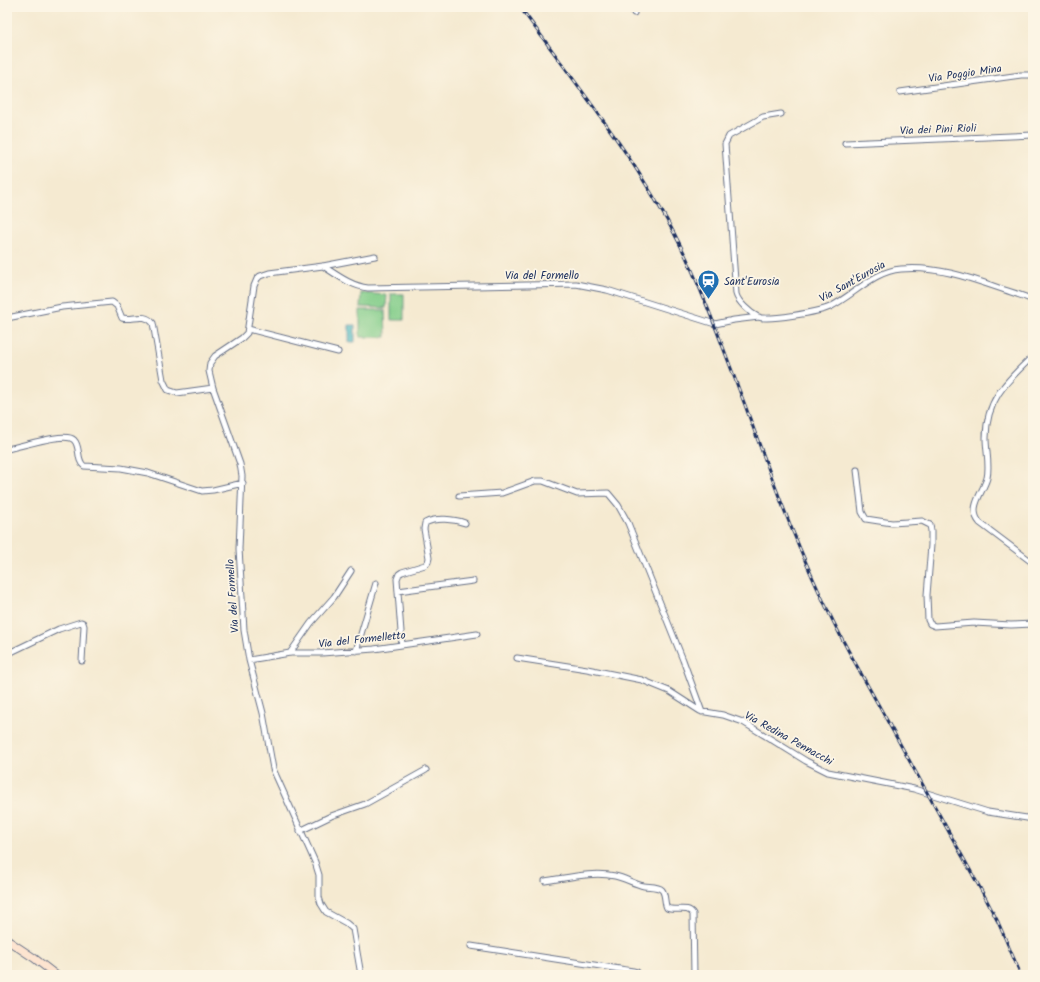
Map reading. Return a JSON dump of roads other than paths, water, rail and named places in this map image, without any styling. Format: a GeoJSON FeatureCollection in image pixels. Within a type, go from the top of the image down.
{"type":"FeatureCollection","features":[{"type":"Feature","properties":{"kind":"street"},"geometry":{"type":"LineString","coordinates":[[633,7],[634,13]]}},
{"type":"Feature","properties":{"kind":"street","name":"Via Poggio Mina"},"geometry":{"type":"LineString","coordinates":[[900,92],[1023,75],[1033,75]]}},
{"type":"Feature","properties":{"kind":"street"},"geometry":{"type":"LineString","coordinates":[[759,317],[740,303],[736,294],[725,144],[729,136],[763,117],[781,114]]}},
{"type":"Feature","properties":{"kind":"street","name":"Via dei Pini Rioli"},"geometry":{"type":"LineString","coordinates":[[845,143],[1033,135]]}},
{"type":"Feature","properties":{"kind":"street"},"geometry":{"type":"LineString","coordinates":[[338,352],[248,329],[253,289],[258,278],[271,273],[323,266],[375,256]]}},
{"type":"Feature","properties":{"kind":"street","name":"Via del Formello"},"geometry":{"type":"LineString","coordinates":[[323,266],[348,281],[368,288],[576,284],[607,290],[715,324],[759,317]]}},
{"type":"Feature","properties":{"kind":"street","name":"Via Sant'Eurosia"},"geometry":{"type":"LineString","coordinates":[[759,317],[793,315],[822,310],[839,302],[884,273],[905,268],[961,275],[1033,300]]}},
{"type":"Feature","properties":{"kind":"street"},"geometry":{"type":"LineString","coordinates":[[7,318],[62,307],[112,302],[117,306],[121,316],[124,319],[146,317],[153,323],[163,380],[168,390],[176,393],[213,388]]}},
{"type":"Feature","properties":{"kind":"street","name":"Via del Formello"},"geometry":{"type":"LineString","coordinates":[[248,329],[242,338],[217,355],[211,361],[209,371],[213,388],[240,464],[243,483],[239,549],[244,630],[249,660],[263,713],[272,765],[300,831],[317,866],[319,877],[319,897],[322,906],[326,912],[348,924],[354,932],[361,975]]}},
{"type":"Feature","properties":{"kind":"street"},"geometry":{"type":"LineString","coordinates":[[1033,356],[1005,384],[990,409],[986,431],[987,474],[985,482],[977,498],[975,511],[976,517],[980,523],[1033,563]]}},
{"type":"Feature","properties":{"kind":"street"},"geometry":{"type":"LineString","coordinates":[[7,449],[50,439],[68,437],[74,439],[76,442],[81,462],[84,466],[121,468],[148,473],[202,491],[243,483]]}},
{"type":"Feature","properties":{"kind":"street"},"geometry":{"type":"LineString","coordinates":[[857,470],[862,512],[866,519],[892,523],[924,522],[930,525],[931,544],[927,602],[928,620],[930,624],[936,626],[978,623],[1011,625],[1033,624]]}},
{"type":"Feature","properties":{"kind":"street"},"geometry":{"type":"LineString","coordinates":[[459,496],[502,493],[540,480],[577,494],[604,492],[610,494],[630,525],[702,712]]}},
{"type":"Feature","properties":{"kind":"street"},"geometry":{"type":"LineString","coordinates":[[402,645],[397,579],[400,573],[426,565],[429,561],[424,529],[425,523],[448,519],[465,523]]}},
{"type":"Feature","properties":{"kind":"street"},"geometry":{"type":"LineString","coordinates":[[290,653],[313,620],[332,600],[351,571]]}},
{"type":"Feature","properties":{"kind":"street"},"geometry":{"type":"LineString","coordinates":[[398,591],[473,581]]}},
{"type":"Feature","properties":{"kind":"street"},"geometry":{"type":"LineString","coordinates":[[356,651],[376,583]]}},
{"type":"Feature","properties":{"kind":"street"},"geometry":{"type":"LineString","coordinates":[[7,654],[59,629],[81,622],[84,626],[82,661]]}},
{"type":"Feature","properties":{"kind":"street","name":"Via del Formelletto"},"geometry":{"type":"LineString","coordinates":[[249,660],[290,653],[318,654],[356,651],[477,634]]}},
{"type":"Feature","properties":{"kind":"street","name":"Via Redina Pennacchi"},"geometry":{"type":"LineString","coordinates":[[517,658],[587,669],[642,680],[666,690],[702,712],[723,715],[740,721],[810,763],[828,772],[914,789],[988,812],[1033,819]]}},
{"type":"Feature","properties":{"kind":"street"},"geometry":{"type":"LineString","coordinates":[[300,831],[325,819],[365,804],[426,770]]}},
{"type":"Feature","properties":{"kind":"street"},"geometry":{"type":"LineString","coordinates":[[545,881],[588,875],[607,875],[660,889],[663,892],[664,903],[667,908],[672,910],[688,909],[693,914],[694,975]]}},
{"type":"Feature","properties":{"kind":"street"},"geometry":{"type":"LineString","coordinates":[[7,940],[56,975]]}},
{"type":"Feature","properties":{"kind":"street"},"geometry":{"type":"LineString","coordinates":[[471,946],[633,971],[637,972],[639,975]]}},
{"type":"Feature","properties":{"kind":"water"},"geometry":{"type":"Polygon","coordinates":[[[349,325],[355,325],[355,342],[349,342],[349,325]]]}},
{"type":"Feature","properties":{"kind":"railway"},"geometry":{"type":"LineString","coordinates":[[520,7],[610,129],[670,225],[703,295],[792,529],[818,590],[848,650],[985,897],[998,922],[1021,975]]}},
{"type":"Feature","properties":{"kind":"place","name":"Sant'Eurosia"},"geometry":{"type":"Point","coordinates":[708,300]}}]}
